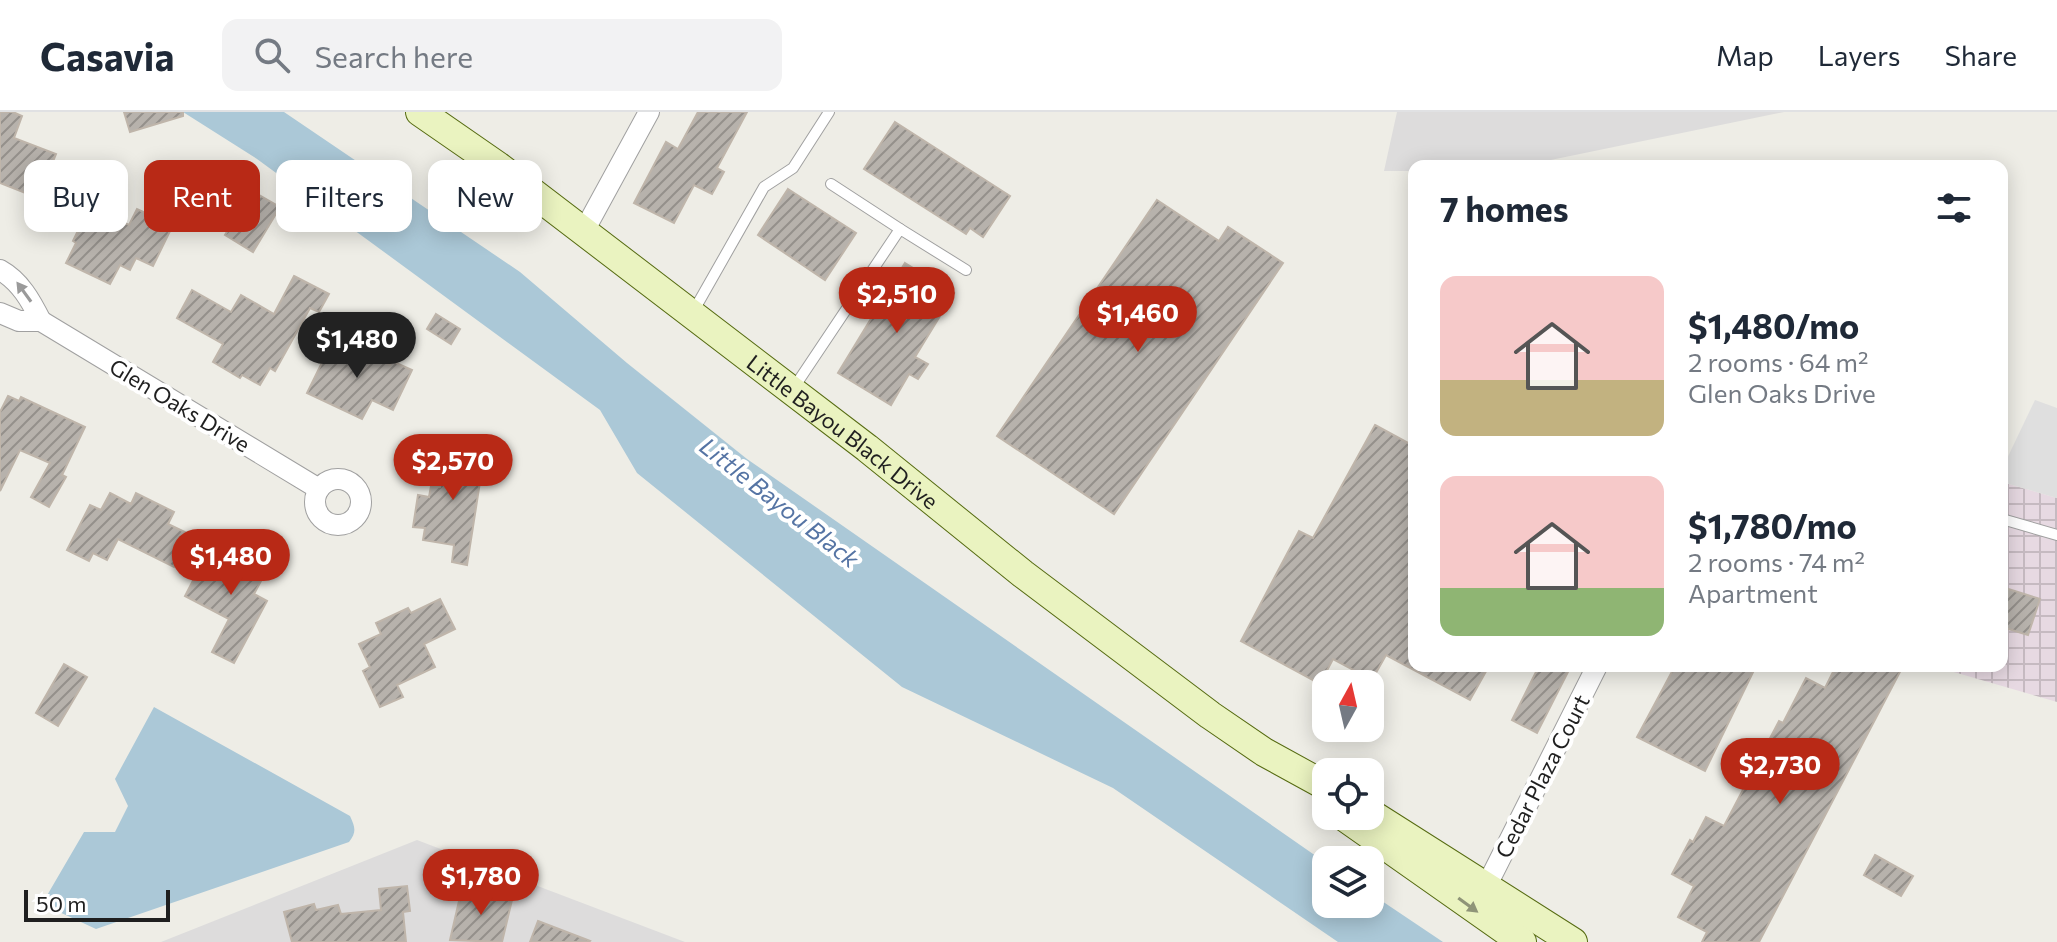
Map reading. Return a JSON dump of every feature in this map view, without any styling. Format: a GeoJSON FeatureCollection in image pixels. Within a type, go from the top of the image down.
{"type":"FeatureCollection","features":[{"type":"Feature","properties":{"kind":"main road","name":"Little Bayou Black Drive"},"geometry":{"type":"LineString","coordinates":[[420,112],[584,231],[792,390],[1023,574],[1210,715],[1264,752],[1312,778]]}},
{"type":"Feature","properties":{"kind":"main road","name":"Little Bayou Black Drive"},"geometry":{"type":"LineString","coordinates":[[1264,752],[1312,794]]}},
{"type":"Feature","properties":{"kind":"main road"},"geometry":{"type":"LineString","coordinates":[[1384,822],[1573,942]]}},
{"type":"Feature","properties":{"kind":"main road"},"geometry":{"type":"LineString","coordinates":[[1363,830],[1522,942]]}},
{"type":"Feature","properties":{"kind":"street"},"geometry":{"type":"LineString","coordinates":[[584,231],[649,112]]}},
{"type":"Feature","properties":{"kind":"street","name":"Glen Oaks Drive"},"geometry":{"type":"LineString","coordinates":[[0,270],[12,276],[41,321]]}},
{"type":"Feature","properties":{"kind":"street","name":"Glen Oaks Drive"},"geometry":{"type":"LineString","coordinates":[[0,313],[19,321],[41,321],[319,489]]}},
{"type":"Feature","properties":{"kind":"street","name":"Cedar Plaza Court"},"geometry":{"type":"LineString","coordinates":[[1487,885],[1594,672]]}},
{"type":"Feature","properties":{"kind":"lane"},"geometry":{"type":"LineString","coordinates":[[692,314],[764,187],[793,168],[829,112]]}},
{"type":"Feature","properties":{"kind":"lane"},"geometry":{"type":"LineString","coordinates":[[831,184],[966,270]]}},
{"type":"Feature","properties":{"kind":"lane"},"geometry":{"type":"LineString","coordinates":[[792,390],[900,229]]}},
{"type":"Feature","properties":{"kind":"lane"},"geometry":{"type":"LineString","coordinates":[[2008,521],[2057,535]]}},
{"type":"Feature","properties":{"kind":"shaded area"},"geometry":{"type":"Polygon","coordinates":[[[1397,112],[1784,112],[1551,160],[1408,160],[1408,171],[1384,171],[1397,112]]]}},
{"type":"Feature","properties":{"kind":"shaded area"},"geometry":{"type":"Polygon","coordinates":[[[2035,400],[2057,408],[2057,498],[2008,484],[2008,456],[2035,400]]]}},
{"type":"Feature","properties":{"kind":"shaded area"},"geometry":{"type":"Polygon","coordinates":[[[2008,484],[2057,498],[2057,702],[1954,672],[2008,672],[2008,484]]]}},
{"type":"Feature","properties":{"kind":"shaded area"},"geometry":{"type":"Polygon","coordinates":[[[417,840],[685,942],[161,942],[417,840]]]}},
{"type":"Feature","properties":{"kind":"water"},"geometry":{"type":"Polygon","coordinates":[[[183,112],[284,112],[355,160],[276,160],[276,173],[183,112]]]}},
{"type":"Feature","properties":{"kind":"water","name":"Little Bayou Black"},"geometry":{"type":"Polygon","coordinates":[[[412,199],[428,210],[428,232],[461,232],[520,272],[747,459],[1312,853],[1312,918],[1384,918],[1384,902],[1443,942],[1338,942],[1113,788],[902,687],[637,473],[600,410],[357,232],[412,232],[412,199]]]}},
{"type":"Feature","properties":{"kind":"water"},"geometry":{"type":"Polygon","coordinates":[[[154,707],[350,816],[354,829],[352,838],[349,842],[96,929],[42,904],[84,832],[115,832],[128,806],[115,779],[154,707]]]}},
{"type":"Feature","properties":{"kind":"building"},"geometry":{"type":"Polygon","coordinates":[[[0,112],[13,112],[22,116],[14,138],[56,154],[54,160],[24,160],[24,192],[0,183],[0,112]]]}},
{"type":"Feature","properties":{"kind":"building"},"geometry":{"type":"Polygon","coordinates":[[[124,112],[183,112],[183,116],[130,132],[124,112]]]}},
{"type":"Feature","properties":{"kind":"building"},"geometry":{"type":"Polygon","coordinates":[[[698,112],[747,112],[717,168],[724,172],[712,194],[694,185],[674,223],[634,203],[666,142],[678,149],[698,112]]]}},
{"type":"Feature","properties":{"kind":"building"},"geometry":{"type":"Polygon","coordinates":[[[895,122],[1010,196],[983,237],[970,228],[966,234],[864,169],[895,122]]]}},
{"type":"Feature","properties":{"kind":"building"},"geometry":{"type":"Polygon","coordinates":[[[788,189],[856,233],[825,280],[758,235],[788,189]]]}},
{"type":"Feature","properties":{"kind":"building"},"geometry":{"type":"Polygon","coordinates":[[[260,196],[276,205],[276,214],[253,252],[225,235],[227,232],[260,232],[260,196]]]}},
{"type":"Feature","properties":{"kind":"building"},"geometry":{"type":"Polygon","coordinates":[[[1157,200],[1219,241],[1228,227],[1283,263],[1114,514],[997,436],[1157,200]]]}},
{"type":"Feature","properties":{"kind":"building"},"geometry":{"type":"Polygon","coordinates":[[[137,209],[144,212],[144,232],[170,232],[153,266],[136,258],[130,270],[120,265],[110,284],[66,263],[76,243],[73,241],[77,232],[128,232],[128,225],[137,209]]]}},
{"type":"Feature","properties":{"kind":"building"},"geometry":{"type":"Polygon","coordinates":[[[905,263],[954,293],[915,357],[928,364],[918,379],[909,374],[891,405],[838,373],[905,263]]]}},
{"type":"Feature","properties":{"kind":"building"},"geometry":{"type":"Polygon","coordinates":[[[294,276],[329,294],[319,312],[310,308],[275,371],[270,368],[260,385],[242,375],[240,378],[213,362],[223,344],[177,318],[192,290],[231,312],[241,295],[274,314],[294,276]]]}},
{"type":"Feature","properties":{"kind":"building"},"geometry":{"type":"Polygon","coordinates":[[[436,314],[460,329],[451,344],[427,329],[436,314]]]}},
{"type":"Feature","properties":{"kind":"building"},"geometry":{"type":"Polygon","coordinates":[[[334,338],[390,365],[392,361],[412,370],[393,410],[372,400],[362,419],[307,393],[334,338]]]}},
{"type":"Feature","properties":{"kind":"building"},"geometry":{"type":"Polygon","coordinates":[[[8,396],[19,401],[21,397],[85,427],[62,475],[66,477],[49,507],[31,497],[50,463],[20,450],[0,491],[0,412],[8,396]]]}},
{"type":"Feature","properties":{"kind":"building"},"geometry":{"type":"Polygon","coordinates":[[[1375,425],[1408,443],[1408,667],[1386,655],[1378,670],[1353,670],[1333,659],[1327,670],[1312,670],[1312,680],[1241,641],[1299,531],[1313,538],[1375,425]]]}},
{"type":"Feature","properties":{"kind":"building"},"geometry":{"type":"Polygon","coordinates":[[[447,444],[485,450],[467,565],[452,562],[454,545],[423,540],[425,528],[413,527],[418,495],[429,497],[431,486],[440,487],[447,444]]]}},
{"type":"Feature","properties":{"kind":"building"},"geometry":{"type":"Polygon","coordinates":[[[110,493],[131,504],[136,493],[174,512],[168,524],[191,535],[174,567],[118,539],[107,560],[93,553],[89,561],[67,550],[90,505],[101,510],[110,493]]]}},
{"type":"Feature","properties":{"kind":"building"},"geometry":{"type":"Polygon","coordinates":[[[224,543],[269,566],[254,594],[267,601],[234,663],[212,652],[229,619],[185,596],[201,565],[209,570],[224,543]]]}},
{"type":"Feature","properties":{"kind":"building"},"geometry":{"type":"Polygon","coordinates":[[[2008,589],[2040,599],[2028,635],[2008,629],[2008,589]]]}},
{"type":"Feature","properties":{"kind":"building"},"geometry":{"type":"Polygon","coordinates":[[[440,599],[455,629],[424,644],[435,667],[397,685],[403,697],[380,707],[363,671],[370,667],[359,644],[381,634],[376,623],[408,608],[411,613],[440,599]]]}},
{"type":"Feature","properties":{"kind":"building"},"geometry":{"type":"Polygon","coordinates":[[[64,664],[87,677],[58,726],[36,713],[64,664]]]}},
{"type":"Feature","properties":{"kind":"building"},"geometry":{"type":"Polygon","coordinates":[[[1418,672],[1486,672],[1470,700],[1418,672]]]}},
{"type":"Feature","properties":{"kind":"building"},"geometry":{"type":"Polygon","coordinates":[[[1536,672],[1568,672],[1537,733],[1512,720],[1536,672]]]}},
{"type":"Feature","properties":{"kind":"building"},"geometry":{"type":"Polygon","coordinates":[[[1672,672],[1753,672],[1705,771],[1637,737],[1672,672]]]}},
{"type":"Feature","properties":{"kind":"building"},"geometry":{"type":"Polygon","coordinates":[[[1833,672],[1900,672],[1759,942],[1702,942],[1707,932],[1678,917],[1694,886],[1672,874],[1706,817],[1724,826],[1779,721],[1783,723],[1806,678],[1825,688],[1833,672]]]}},
{"type":"Feature","properties":{"kind":"building"},"geometry":{"type":"Polygon","coordinates":[[[1875,855],[1913,876],[1901,896],[1864,875],[1875,855]]]}},
{"type":"Feature","properties":{"kind":"building"},"geometry":{"type":"Polygon","coordinates":[[[407,886],[410,911],[403,912],[406,942],[292,942],[284,912],[314,904],[316,910],[338,905],[341,914],[381,910],[379,889],[407,886]]]}},
{"type":"Feature","properties":{"kind":"building"},"geometry":{"type":"Polygon","coordinates":[[[462,888],[512,900],[502,942],[450,940],[462,888]]]}},
{"type":"Feature","properties":{"kind":"building"},"geometry":{"type":"Polygon","coordinates":[[[538,921],[590,941],[530,942],[538,921]]]}}]}
